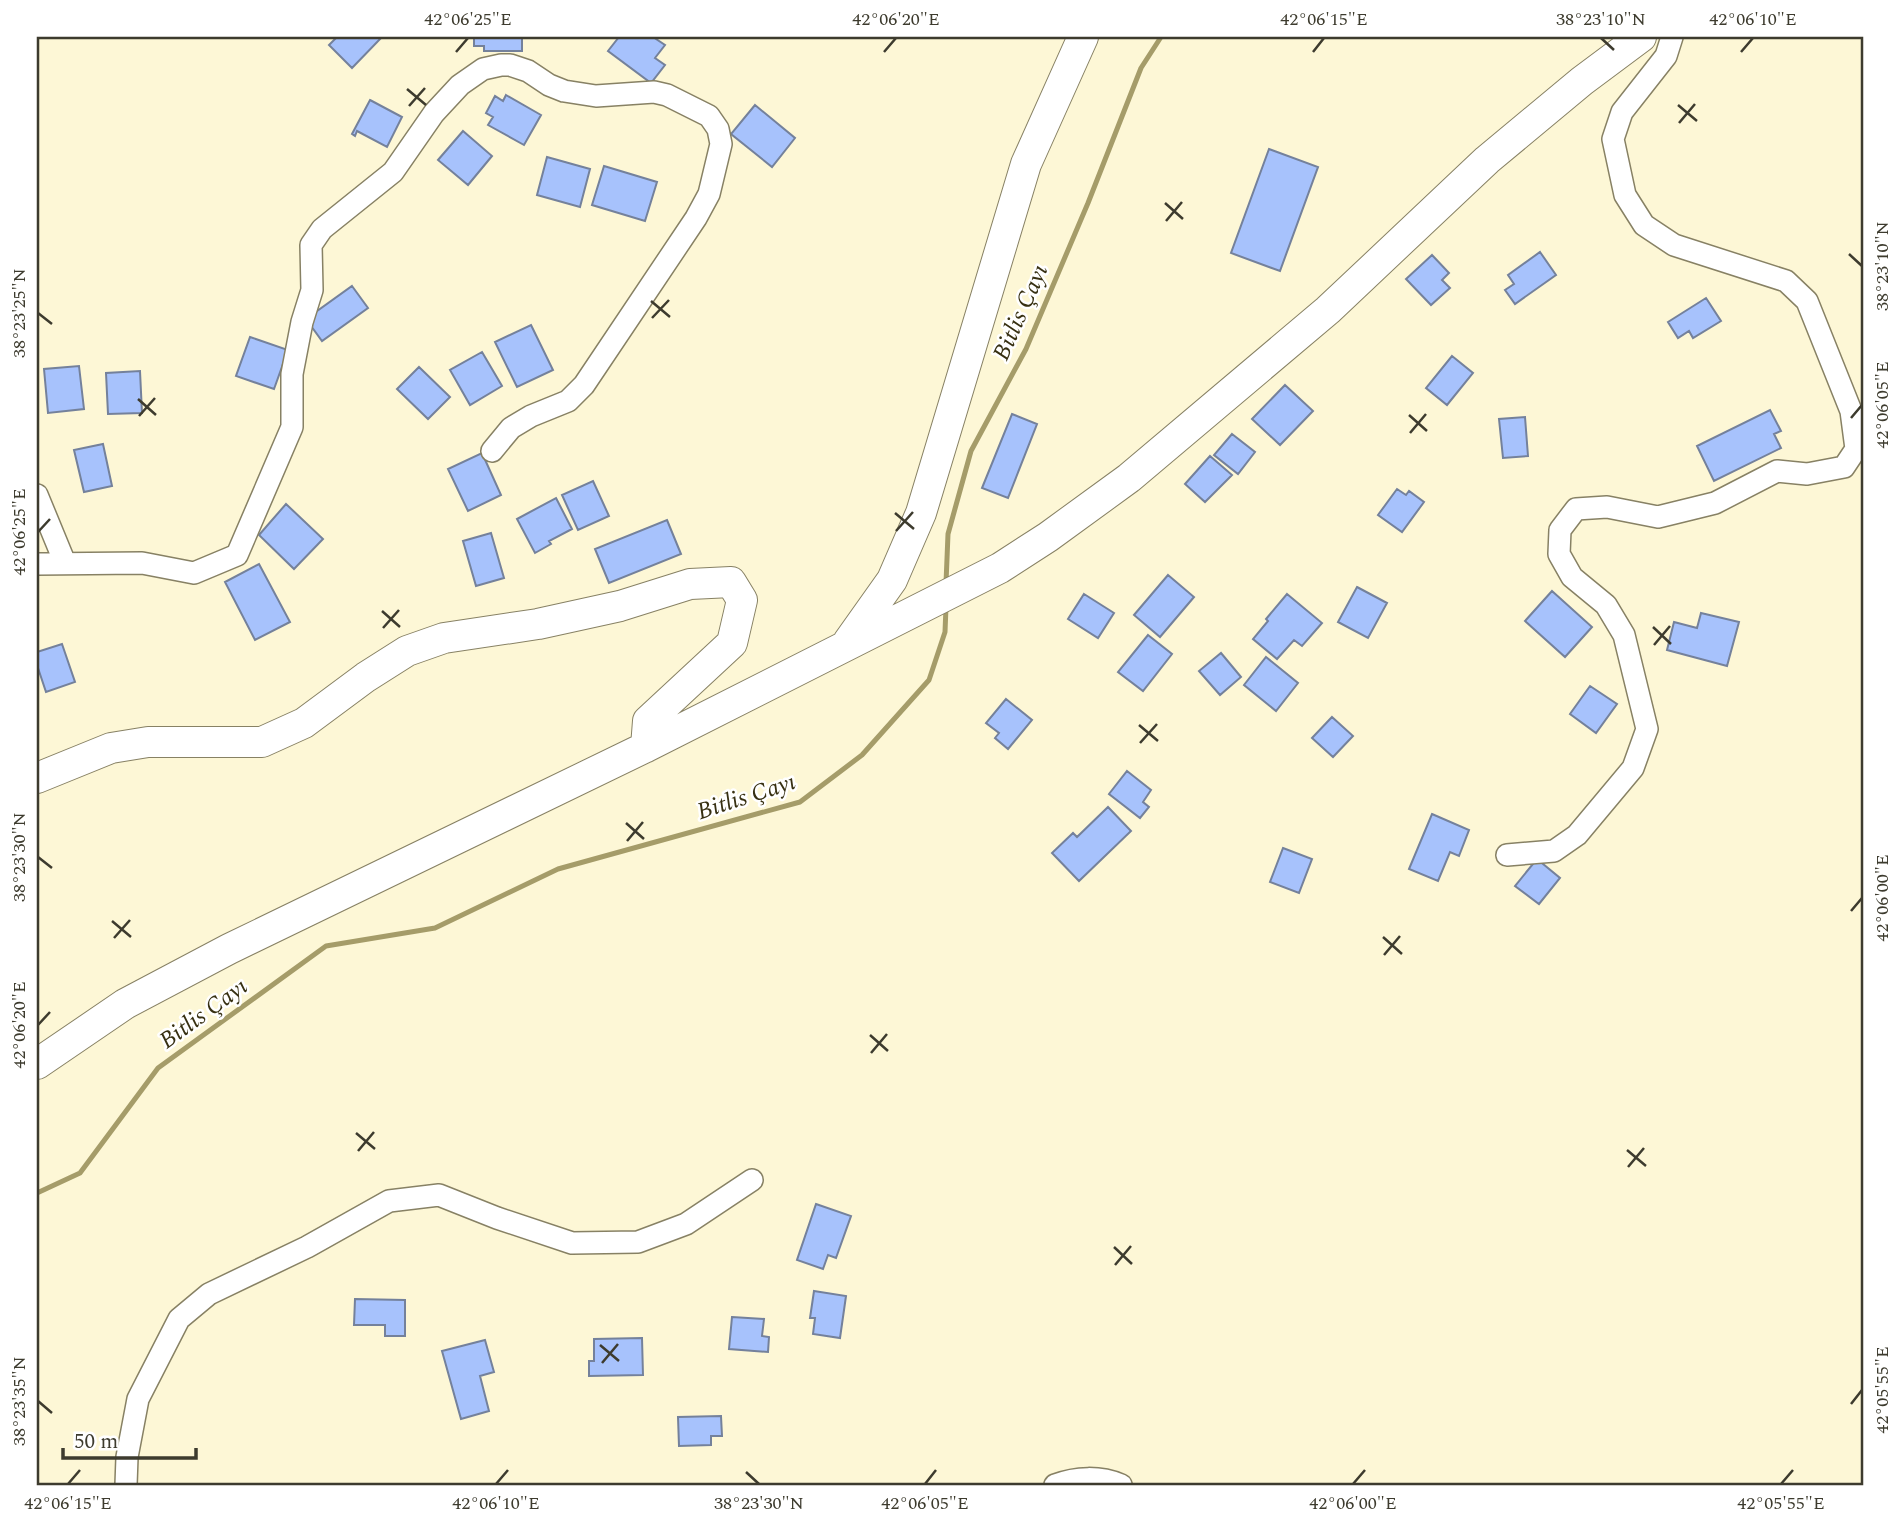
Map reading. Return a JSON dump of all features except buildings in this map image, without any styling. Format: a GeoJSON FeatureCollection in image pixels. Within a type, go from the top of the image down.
{"type":"FeatureCollection","features":[{"type":"Feature","properties":{"kind":"main road"},"geometry":{"type":"LineString","coordinates":[[845,645],[892,580],[922,513],[1026,164],[1083,37]]}},
{"type":"Feature","properties":{"kind":"main road"},"geometry":{"type":"LineString","coordinates":[[37,1064],[125,1004],[229,949],[646,747],[1000,568],[1129,478],[1328,310],[1487,160],[1582,81],[1641,37]]}},
{"type":"Feature","properties":{"kind":"main road"},"geometry":{"type":"LineString","coordinates":[[37,778],[111,748],[148,742],[262,742],[304,723],[366,677],[407,651],[444,638],[538,624],[620,606],[690,584],[731,582],[742,600],[732,643],[648,721],[646,747]]}},
{"type":"Feature","properties":{"kind":"street"},"geometry":{"type":"LineString","coordinates":[[1507,856],[1554,851],[1577,835],[1633,768],[1647,729],[1624,635],[1606,605],[1572,577],[1559,554],[1560,530],[1576,509],[1607,507],[1658,517],[1715,503],[1777,471],[1807,474],[1844,467],[1856,449],[1851,411],[1807,301],[1786,281],[1674,245],[1644,225],[1625,195],[1613,138],[1622,112],[1666,56],[1672,37]]}},
{"type":"Feature","properties":{"kind":"street"},"geometry":{"type":"LineString","coordinates":[[37,565],[142,563],[194,573],[237,555],[292,427],[292,374],[302,322],[312,290],[311,245],[322,229],[393,172],[434,113],[460,85],[475,74],[492,66],[510,65],[528,71],[549,85],[565,91],[596,96],[654,92],[667,95],[709,116],[719,129],[721,144],[709,194],[696,218],[584,385],[568,401],[531,416],[511,428],[492,451]]}},
{"type":"Feature","properties":{"kind":"street"},"geometry":{"type":"LineString","coordinates":[[37,495],[65,563]]}},
{"type":"Feature","properties":{"kind":"street"},"geometry":{"type":"LineString","coordinates":[[126,1485],[127,1457],[138,1399],[178,1319],[209,1294],[307,1247],[389,1200],[439,1195],[572,1243],[638,1242],[686,1224],[752,1180]]}},
{"type":"Feature","properties":{"kind":"street"},"geometry":{"type":"LineString","coordinates":[[1055,1485],[1069,1480],[1087,1479],[1104,1479],[1121,1485]]}},
{"type":"Feature","properties":{"kind":"waterway","name":"Bitlis Çayı"},"geometry":{"type":"LineString","coordinates":[[946,583],[948,534],[971,451],[1026,349],[1141,68],[1161,37]]}},
{"type":"Feature","properties":{"kind":"waterway","name":"Bitlis Çayı"},"geometry":{"type":"LineString","coordinates":[[37,1193],[80,1173],[158,1068],[326,946],[435,928],[558,869],[800,802],[862,755],[929,680],[945,632],[946,607]]}}]}
